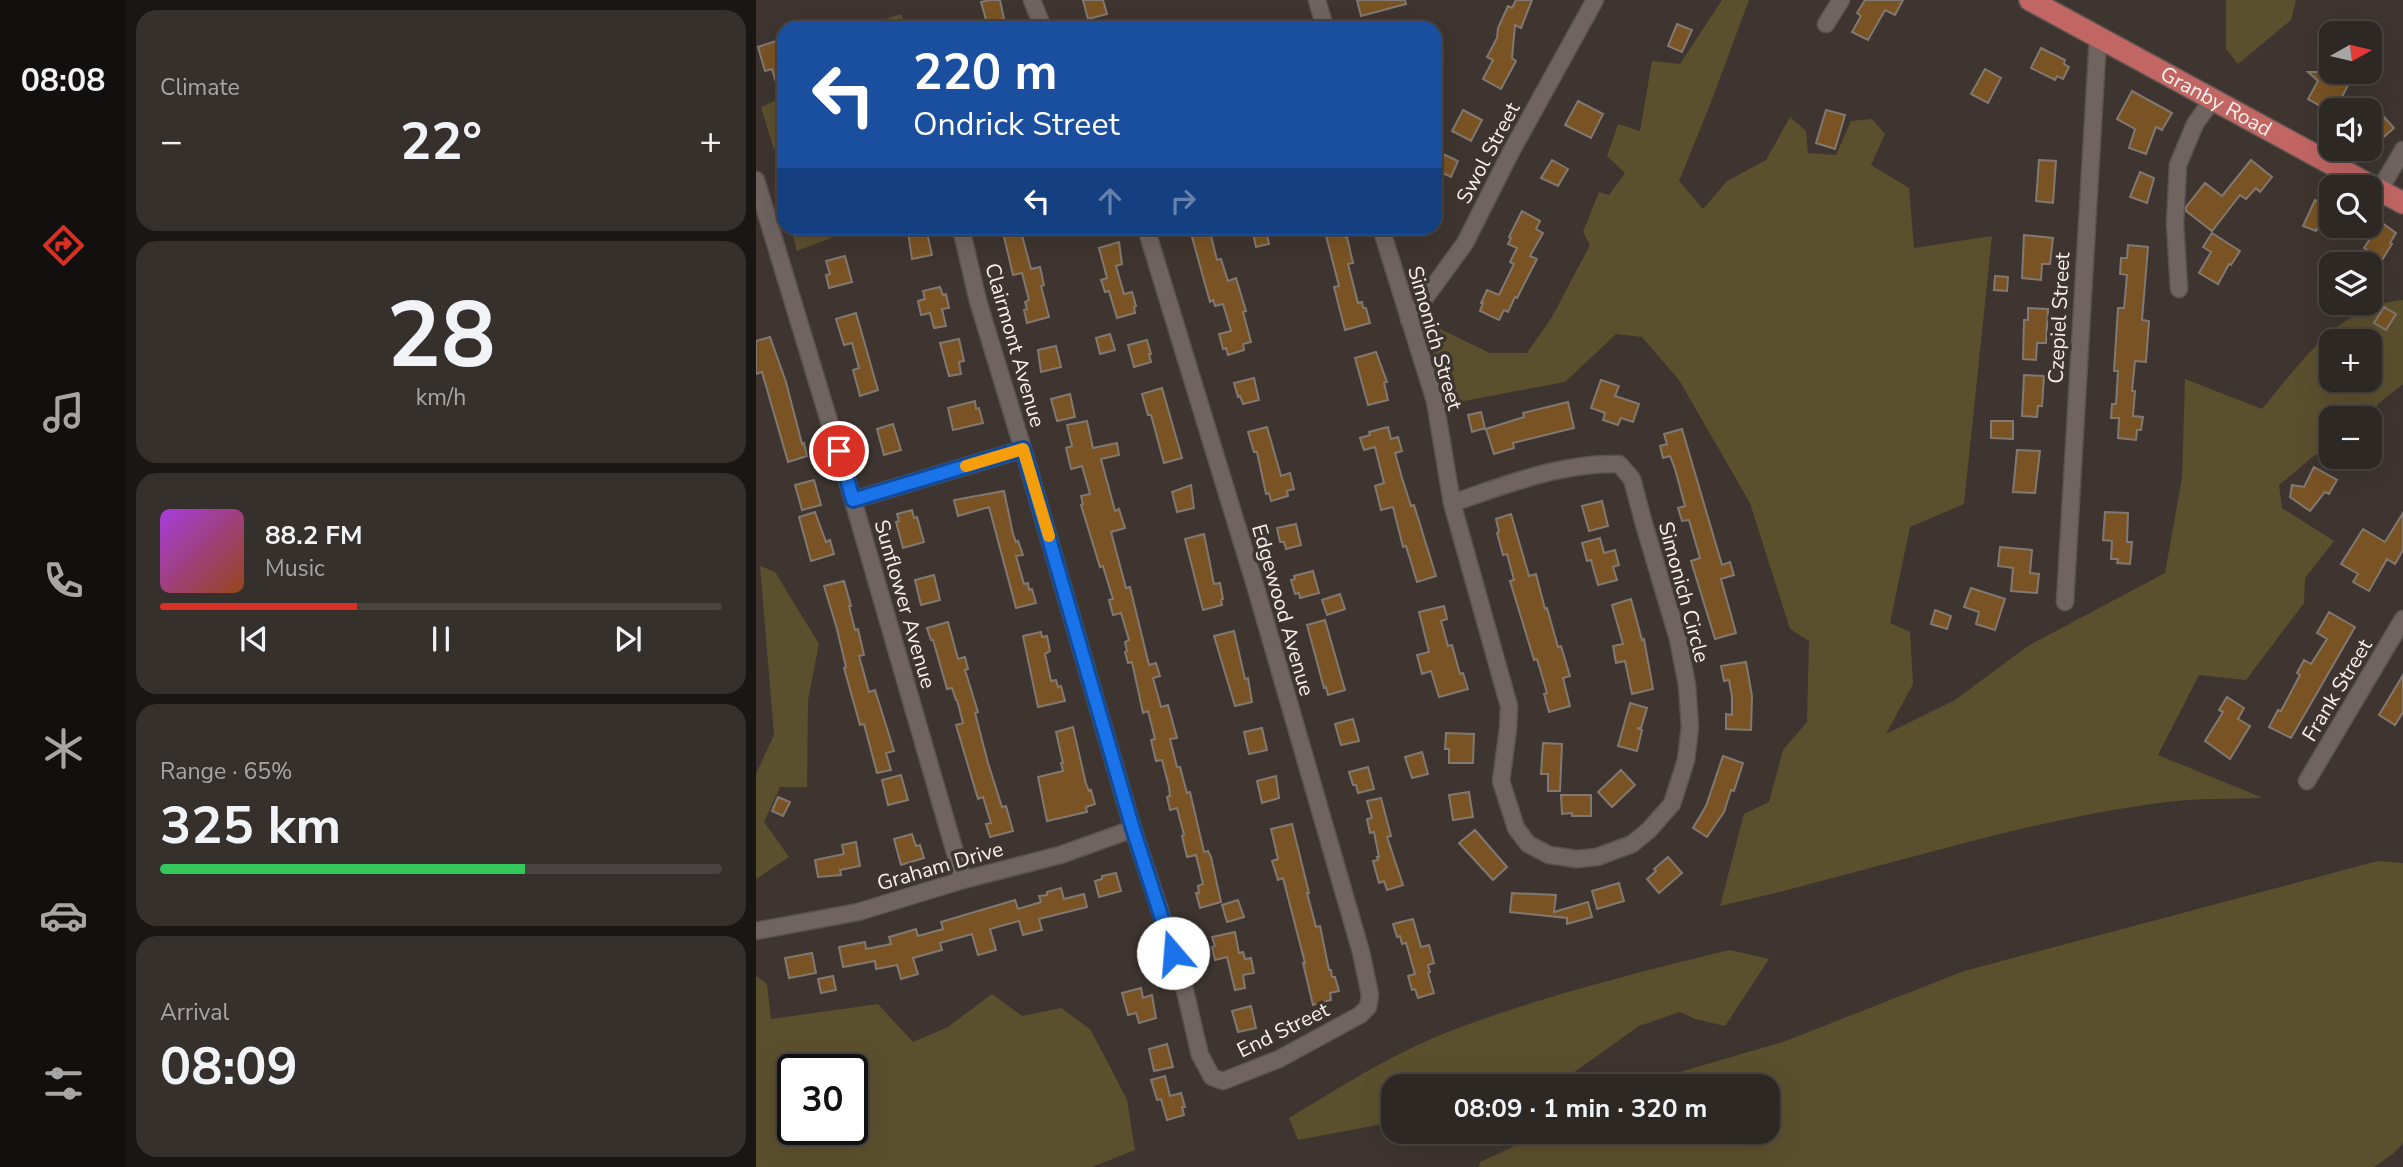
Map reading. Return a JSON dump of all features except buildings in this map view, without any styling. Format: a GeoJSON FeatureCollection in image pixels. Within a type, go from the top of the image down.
{"type":"FeatureCollection","features":[{"type":"Feature","properties":{"kind":"main road","name":"Granby Road"},"geometry":{"type":"LineString","coordinates":[[2030,0],[2354,175]]}},
{"type":"Feature","properties":{"kind":"main road","name":"Granby Road"},"geometry":{"type":"LineString","coordinates":[[2382,190],[2403,203]]}},
{"type":"Feature","properties":{"kind":"street"},"geometry":{"type":"LineString","coordinates":[[1032,0],[1040,21]]}},
{"type":"Feature","properties":{"kind":"street"},"geometry":{"type":"LineString","coordinates":[[1317,0],[1323,21]]}},
{"type":"Feature","properties":{"kind":"street","name":"Swol Street"},"geometry":{"type":"LineString","coordinates":[[1409,320],[1465,243],[1512,150],[1595,0]]}},
{"type":"Feature","properties":{"kind":"street"},"geometry":{"type":"LineString","coordinates":[[1826,24],[1841,0]]}},
{"type":"Feature","properties":{"kind":"street","name":"Czepiel Street"},"geometry":{"type":"LineString","coordinates":[[2065,602],[2098,37]]}},
{"type":"Feature","properties":{"kind":"street"},"geometry":{"type":"LineString","coordinates":[[2179,289],[2175,223],[2178,165],[2195,124],[2213,99]]}},
{"type":"Feature","properties":{"kind":"street"},"geometry":{"type":"LineString","coordinates":[[2382,186],[2403,150]]}},
{"type":"Feature","properties":{"kind":"street","name":"Sunflower Avenue"},"geometry":{"type":"LineString","coordinates":[[756,180],[853,500],[963,880]]}},
{"type":"Feature","properties":{"kind":"street","name":"Clairmont Avenue"},"geometry":{"type":"LineString","coordinates":[[963,235],[978,301],[1133,829],[1181,978],[1200,1055],[1212,1077]]}},
{"type":"Feature","properties":{"kind":"street","name":"Edgewood Avenue"},"geometry":{"type":"LineString","coordinates":[[1148,235],[1247,559],[1361,952],[1370,995],[1368,1007]]}},
{"type":"Feature","properties":{"kind":"street","name":"Simonich Street"},"geometry":{"type":"LineString","coordinates":[[1383,235],[1435,401],[1452,503]]}},
{"type":"Feature","properties":{"kind":"street"},"geometry":{"type":"LineString","coordinates":[[853,500],[1023,449]]}},
{"type":"Feature","properties":{"kind":"street","name":"Simonich Circle"},"geometry":{"type":"LineString","coordinates":[[1619,464],[1632,479],[1678,639],[1687,685],[1689,727],[1686,760],[1672,804],[1649,830],[1632,844],[1597,857],[1577,859],[1549,855],[1528,844],[1516,828],[1501,781],[1509,706],[1452,503],[1526,478],[1590,465],[1619,464]]}},
{"type":"Feature","properties":{"kind":"street","name":"Frank Street"},"geometry":{"type":"LineString","coordinates":[[2307,781],[2403,619]]}},
{"type":"Feature","properties":{"kind":"street","name":"Graham Drive"},"geometry":{"type":"LineString","coordinates":[[756,931],[858,912],[963,880],[1060,855],[1133,829]]}},
{"type":"Feature","properties":{"kind":"street","name":"End Street"},"geometry":{"type":"LineString","coordinates":[[1212,1077],[1223,1081],[1279,1059],[1342,1026],[1368,1007]]}},
{"type":"Feature","properties":{"kind":"shaded area"},"geometry":{"type":"Polygon","coordinates":[[[1722,0],[1749,0],[1679,181],[1703,209],[1727,181],[1766,160],[1790,117],[1806,131],[1808,153],[1836,155],[1851,121],[1872,119],[1885,134],[1871,165],[1909,188],[1914,248],[1992,236],[1964,504],[1910,527],[1890,623],[1910,632],[1913,684],[1886,734],[1955,700],[2028,646],[2165,573],[2182,478],[2185,379],[2262,409],[2319,344],[2319,392],[2382,392],[2382,329],[2335,329],[2356,315],[2382,315],[2382,304],[2403,300],[2403,384],[2377,406],[2319,406],[2319,454],[2279,485],[2282,508],[2334,541],[2305,578],[2304,603],[2246,680],[2199,675],[2158,755],[2263,798],[2167,802],[2054,822],[1720,906],[1744,814],[1769,802],[1783,750],[1807,722],[1809,641],[1790,629],[1750,503],[1679,380],[1642,337],[1616,334],[1565,382],[1448,404],[1430,343],[1438,328],[1490,353],[1527,353],[1552,317],[1590,245],[1583,232],[1599,192],[1609,195],[1625,173],[1607,156],[1618,124],[1640,131],[1652,61],[1680,64],[1722,0]]]}},
{"type":"Feature","properties":{"kind":"shaded area"},"geometry":{"type":"Polygon","coordinates":[[[2226,0],[2296,0],[2291,20],[2238,64],[2226,49],[2226,0]]]}},
{"type":"Feature","properties":{"kind":"shaded area"},"geometry":{"type":"Polygon","coordinates":[[[901,14],[904,21],[878,21],[901,14]]]}},
{"type":"Feature","properties":{"kind":"shaded area"},"geometry":{"type":"Polygon","coordinates":[[[777,100],[777,148],[774,150],[761,107],[777,100]]]}},
{"type":"Feature","properties":{"kind":"shaded area"},"geometry":{"type":"Polygon","coordinates":[[[793,235],[839,235],[797,251],[793,235]]]}},
{"type":"Feature","properties":{"kind":"shaded area"},"geometry":{"type":"Polygon","coordinates":[[[760,566],[775,572],[819,644],[808,700],[807,787],[780,787],[764,822],[789,857],[756,879],[756,774],[774,735],[760,566]]]}},
{"type":"Feature","properties":{"kind":"shaded area"},"geometry":{"type":"Polygon","coordinates":[[[2378,861],[2403,863],[2403,1143],[2374,1167],[1479,1167],[1480,1162],[1519,1144],[1780,1144],[1780,1074],[1673,1074],[1783,1042],[1964,971],[2378,861]]]}},
{"type":"Feature","properties":{"kind":"shaded area"},"geometry":{"type":"Polygon","coordinates":[[[1729,950],[1769,959],[1725,1026],[1695,1019],[1680,1012],[1639,1026],[1570,1074],[1381,1074],[1381,1124],[1298,1140],[1289,1118],[1410,1049],[1487,1018],[1625,976],[1729,950]]]}},
{"type":"Feature","properties":{"kind":"shaded area"},"geometry":{"type":"Polygon","coordinates":[[[756,976],[767,984],[771,1019],[878,1004],[913,1042],[948,1027],[992,994],[1022,1016],[1061,1008],[1090,1029],[1127,1100],[1135,1150],[1092,1167],[756,1167],[756,976]]]}},
{"type":"Feature","properties":{"kind":"slow traffic"},"geometry":{"type":"LineString","coordinates":[[966,466],[1023,449],[1049,536]]}},
{"type":"Feature","properties":{"kind":"route"},"geometry":{"type":"LineString","coordinates":[[839,451],[853,500],[1023,449],[1133,829],[1173,953]]}}]}
